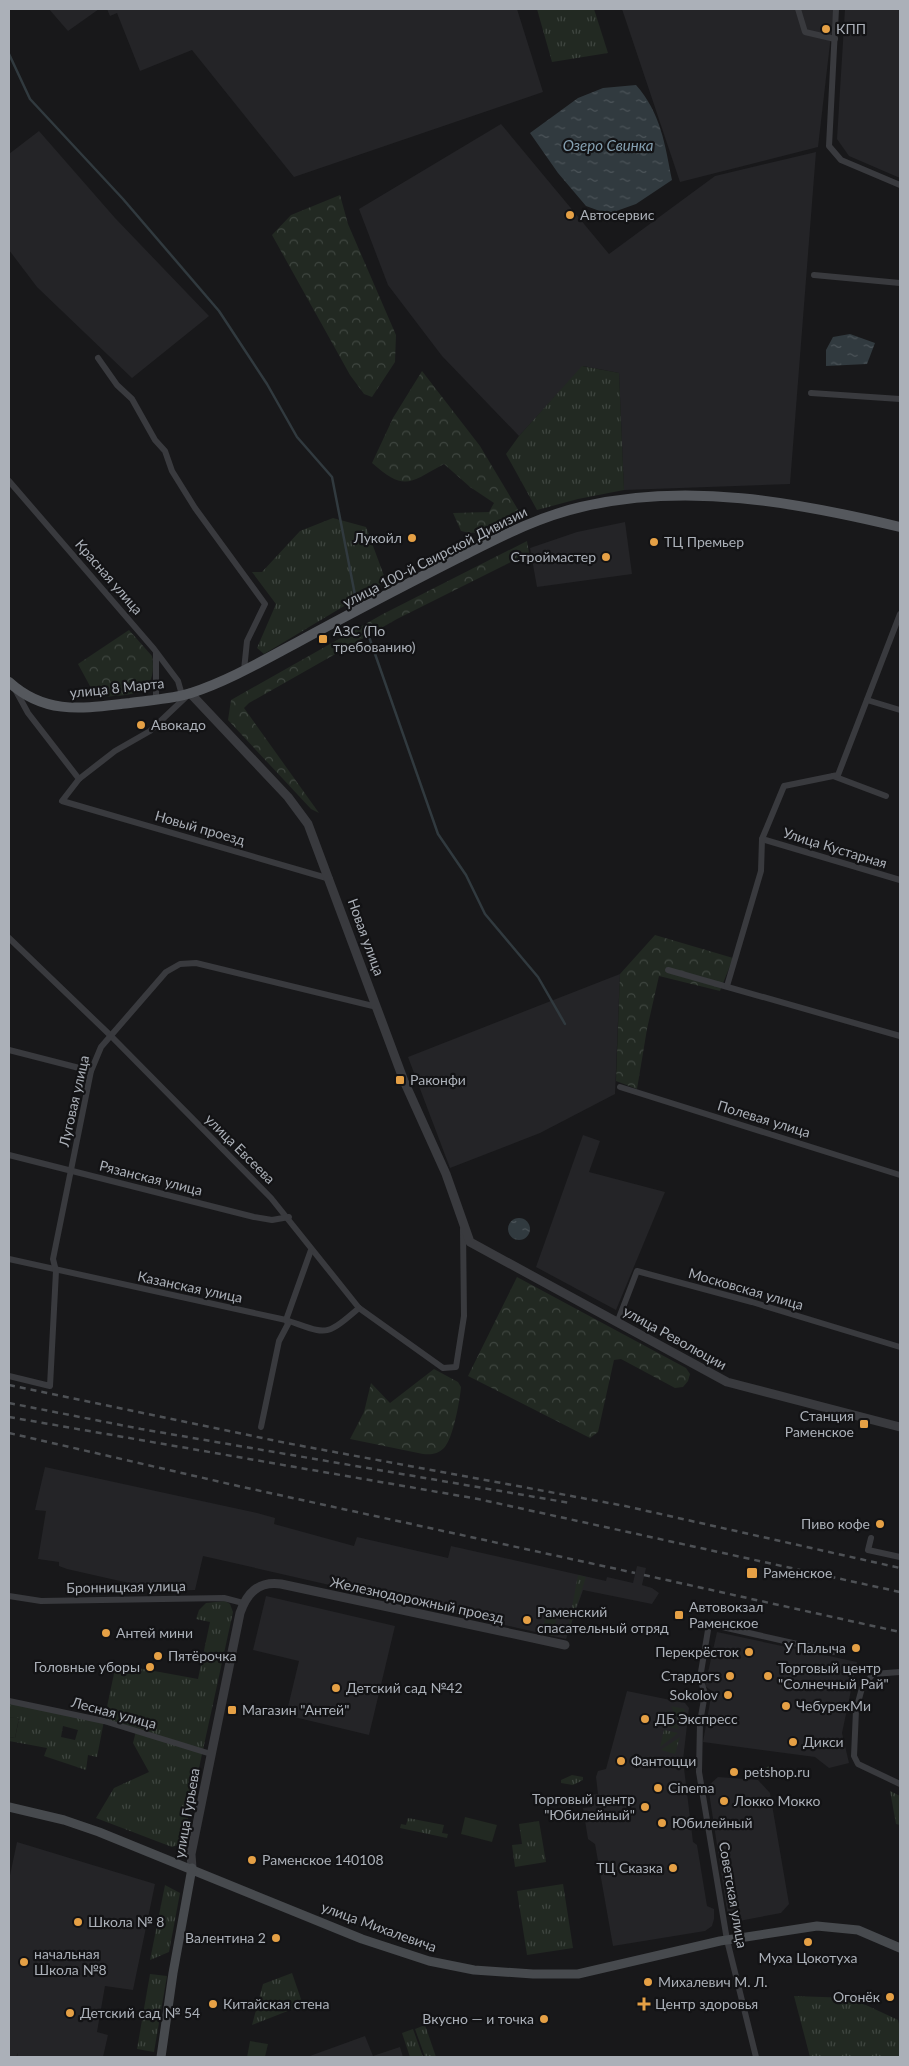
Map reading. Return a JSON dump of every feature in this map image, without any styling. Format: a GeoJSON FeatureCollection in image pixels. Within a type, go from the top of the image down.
{"type":"FeatureCollection","features":[{"type":"Feature","properties":{"kind":"main road","name":"улица 100-й Свирской Дивизии"},"geometry":{"type":"LineString","coordinates":[[182,695],[244,670],[484,544],[555,514],[581,506],[652,495],[686,494],[752,499],[864,518],[900,527]]}},
{"type":"Feature","properties":{"kind":"main road","name":"улица 8 Марта"},"geometry":{"type":"LineString","coordinates":[[12,685],[40,702],[72,709],[182,695]]}},
{"type":"Feature","properties":{"kind":"main road","name":"улица Михалевича"},"geometry":{"type":"LineString","coordinates":[[9,1806],[78,1825],[192,1868],[362,1939],[430,1961],[474,1970],[533,1974],[578,1974],[727,1940],[795,1928],[827,1926],[858,1930],[900,1948]]}},
{"type":"Feature","properties":{"kind":"main road","name":"улица Гурьева"},"geometry":{"type":"LineString","coordinates":[[161,2057],[173,1973],[192,1868]]}},
{"type":"Feature","properties":{"kind":"street"},"geometry":{"type":"LineString","coordinates":[[798,9],[805,32],[835,39]]}},
{"type":"Feature","properties":{"kind":"street"},"geometry":{"type":"LineString","coordinates":[[836,9],[829,146],[841,160],[900,185]]}},
{"type":"Feature","properties":{"kind":"street"},"geometry":{"type":"LineString","coordinates":[[814,274],[900,283]]}},
{"type":"Feature","properties":{"kind":"street"},"geometry":{"type":"LineString","coordinates":[[98,358],[117,385],[132,399],[156,440],[165,451],[172,471],[202,518],[265,604],[247,642],[244,670]]}},
{"type":"Feature","properties":{"kind":"street"},"geometry":{"type":"LineString","coordinates":[[811,393],[900,399]]}},
{"type":"Feature","properties":{"kind":"street","name":"Красная улица"},"geometry":{"type":"LineString","coordinates":[[9,482],[156,652],[178,681],[182,695]]}},
{"type":"Feature","properties":{"kind":"street"},"geometry":{"type":"LineString","coordinates":[[727,986],[761,871],[762,839],[784,786],[838,775],[900,614]]}},
{"type":"Feature","properties":{"kind":"street"},"geometry":{"type":"LineString","coordinates":[[156,652],[156,699]]}},
{"type":"Feature","properties":{"kind":"street"},"geometry":{"type":"LineString","coordinates":[[12,685],[28,713],[79,779],[115,751],[149,732],[182,695]]}},
{"type":"Feature","properties":{"kind":"street","name":"Новая улица"},"geometry":{"type":"LineString","coordinates":[[182,695],[303,815],[313,833],[404,1082],[446,1174],[463,1223]]}},
{"type":"Feature","properties":{"kind":"street"},"geometry":{"type":"LineString","coordinates":[[867,700],[900,710]]}},
{"type":"Feature","properties":{"kind":"street"},"geometry":{"type":"LineString","coordinates":[[832,776],[886,796]]}},
{"type":"Feature","properties":{"kind":"street","name":"Новый проезд"},"geometry":{"type":"LineString","coordinates":[[79,779],[62,801],[331,879]]}},
{"type":"Feature","properties":{"kind":"street","name":"Улица Кустарная"},"geometry":{"type":"LineString","coordinates":[[762,839],[900,880]]}},
{"type":"Feature","properties":{"kind":"street","name":"улица Евсеева"},"geometry":{"type":"LineString","coordinates":[[9,938],[110,1035],[288,1217],[311,1250],[359,1308],[443,1368],[456,1367],[464,1316],[463,1223]]}},
{"type":"Feature","properties":{"kind":"street","name":"Луговая улица"},"geometry":{"type":"LineString","coordinates":[[9,1376],[50,1386],[56,1271],[53,1259],[91,1071],[100,1047],[166,972],[186,963],[377,1007]]}},
{"type":"Feature","properties":{"kind":"street"},"geometry":{"type":"LineString","coordinates":[[668,970],[900,1036]]}},
{"type":"Feature","properties":{"kind":"street"},"geometry":{"type":"LineString","coordinates":[[9,1050],[91,1071]]}},
{"type":"Feature","properties":{"kind":"street","name":"Полевая улица"},"geometry":{"type":"LineString","coordinates":[[620,1088],[900,1175]]}},
{"type":"Feature","properties":{"kind":"street","name":"Рязанская улица"},"geometry":{"type":"LineString","coordinates":[[9,1155],[260,1218],[272,1220],[288,1217]]}},
{"type":"Feature","properties":{"kind":"street","name":"улица Революции"},"geometry":{"type":"LineString","coordinates":[[463,1223],[470,1242],[474,1245],[733,1384],[900,1427]]}},
{"type":"Feature","properties":{"kind":"street"},"geometry":{"type":"LineString","coordinates":[[261,1427],[279,1341],[288,1324],[286,1320],[311,1250]]}},
{"type":"Feature","properties":{"kind":"street","name":"Казанская улица"},"geometry":{"type":"LineString","coordinates":[[9,1259],[56,1271],[286,1320],[316,1330],[330,1331],[359,1308]]}},
{"type":"Feature","properties":{"kind":"street","name":"Московская улица"},"geometry":{"type":"LineString","coordinates":[[617,1323],[637,1271],[752,1302],[900,1347]]}},
{"type":"Feature","properties":{"kind":"street"},"geometry":{"type":"LineString","coordinates":[[871,1538],[868,1550],[900,1557]]}},
{"type":"Feature","properties":{"kind":"street","name":"Железнодорожный проезд"},"geometry":{"type":"LineString","coordinates":[[243,1603],[250,1592],[264,1584],[281,1584],[565,1645]]}},
{"type":"Feature","properties":{"kind":"street","name":"Бронницкая улица"},"geometry":{"type":"LineString","coordinates":[[9,1596],[41,1601],[224,1598],[243,1603]]}},
{"type":"Feature","properties":{"kind":"street","name":"улица Гурьева"},"geometry":{"type":"LineString","coordinates":[[192,1868],[191,1854],[243,1603]]}},
{"type":"Feature","properties":{"kind":"street","name":"Советская улица"},"geometry":{"type":"LineString","coordinates":[[756,2057],[727,1940],[698,1758],[700,1722],[705,1694],[700,1676],[710,1624],[833,1652]]}},
{"type":"Feature","properties":{"kind":"street"},"geometry":{"type":"LineString","coordinates":[[900,1672],[873,1674],[866,1681],[856,1710],[854,1750],[854,1756],[858,1764],[900,1784]]}},
{"type":"Feature","properties":{"kind":"street","name":"Лесная улица"},"geometry":{"type":"LineString","coordinates":[[9,1701],[104,1721],[211,1754]]}},
{"type":"Feature","properties":{"kind":"shaded area"},"geometry":{"type":"Polygon","coordinates":[[[49,9],[99,9],[68,31],[49,9]]]}},
{"type":"Feature","properties":{"kind":"shaded area"},"geometry":{"type":"Polygon","coordinates":[[[107,9],[517,9],[543,92],[294,177],[192,50],[140,71],[117,13],[110,16],[107,9]]]}},
{"type":"Feature","properties":{"kind":"shaded area"},"geometry":{"type":"Polygon","coordinates":[[[622,9],[834,9],[818,147],[680,182],[622,9]]]}},
{"type":"Feature","properties":{"kind":"shaded area"},"geometry":{"type":"Polygon","coordinates":[[[845,9],[900,9],[900,178],[849,156],[837,139],[845,9]]]}},
{"type":"Feature","properties":{"kind":"shaded area"},"geometry":{"type":"Polygon","coordinates":[[[501,124],[609,254],[715,176],[816,152],[790,484],[624,490],[619,373],[583,366],[519,436],[442,356],[388,285],[359,209],[501,124]]]}},
{"type":"Feature","properties":{"kind":"shaded area"},"geometry":{"type":"Polygon","coordinates":[[[39,131],[115,218],[209,316],[132,378],[37,287],[9,250],[9,154],[39,131]]]}},
{"type":"Feature","properties":{"kind":"shaded area"},"geometry":{"type":"Polygon","coordinates":[[[625,522],[632,574],[537,587],[530,548],[577,532],[625,522]]]}},
{"type":"Feature","properties":{"kind":"shaded area"},"geometry":{"type":"Polygon","coordinates":[[[620,974],[615,1094],[540,1133],[450,1168],[408,1057],[620,974]]]}},
{"type":"Feature","properties":{"kind":"shaded area"},"geometry":{"type":"Polygon","coordinates":[[[583,1135],[600,1141],[589,1172],[665,1192],[616,1310],[536,1267],[583,1135]]]}},
{"type":"Feature","properties":{"kind":"shaded area"},"geometry":{"type":"Polygon","coordinates":[[[45,1467],[257,1513],[275,1518],[274,1524],[354,1546],[357,1537],[448,1558],[451,1546],[606,1581],[607,1577],[633,1583],[637,1566],[646,1568],[642,1585],[652,1588],[659,1593],[652,1604],[583,1590],[566,1639],[203,1556],[195,1590],[164,1591],[67,1569],[59,1566],[59,1562],[38,1559],[46,1511],[35,1510],[45,1467]]]}},
{"type":"Feature","properties":{"kind":"shaded area","name":"Детский сад №42"},"geometry":{"type":"Polygon","coordinates":[[[266,1596],[395,1626],[369,1735],[286,1715],[299,1661],[253,1650],[266,1596]]]}},
{"type":"Feature","properties":{"kind":"shaded area"},"geometry":{"type":"Polygon","coordinates":[[[717,1632],[857,1662],[842,1733],[849,1763],[829,1768],[815,1757],[703,1742],[712,1691],[705,1686],[717,1632]]]}},
{"type":"Feature","properties":{"kind":"shaded area"},"geometry":{"type":"Polygon","coordinates":[[[627,1691],[685,1703],[689,1708],[683,1760],[693,1842],[697,1845],[707,1906],[714,1909],[714,1919],[712,1926],[705,1931],[613,1946],[595,1844],[588,1839],[583,1808],[592,1807],[590,1795],[598,1794],[596,1777],[598,1771],[606,1769],[627,1691]]]}},
{"type":"Feature","properties":{"kind":"shaded area"},"geometry":{"type":"Polygon","coordinates":[[[718,1777],[758,1780],[770,1793],[789,1904],[781,1913],[739,1921],[728,1917],[708,1786],[718,1777]]]}},
{"type":"Feature","properties":{"kind":"shaded area","name":"Школа № 8"},"geometry":{"type":"Polygon","coordinates":[[[17,1842],[155,1884],[133,1990],[105,1986],[97,2032],[108,2035],[103,2057],[17,2057],[18,2053],[16,2057],[9,2057],[9,1880],[17,1842]]]}},
{"type":"Feature","properties":{"kind":"shaded area"},"geometry":{"type":"Polygon","coordinates":[[[365,2036],[373,2056],[400,2047],[403,2057],[307,2057],[365,2036]]]}},
{"type":"Feature","properties":{"kind":"green space"},"geometry":{"type":"Polygon","coordinates":[[[537,9],[594,9],[608,53],[552,62],[537,9]]]}},
{"type":"Feature","properties":{"kind":"green space"},"geometry":{"type":"Polygon","coordinates":[[[340,195],[348,224],[396,335],[395,362],[372,397],[364,394],[350,375],[272,235],[291,215],[340,195]]]}},
{"type":"Feature","properties":{"kind":"green space"},"geometry":{"type":"Polygon","coordinates":[[[582,366],[619,373],[624,490],[578,499],[537,510],[506,454],[519,436],[582,366]]]}},
{"type":"Feature","properties":{"kind":"green space"},"geometry":{"type":"Polygon","coordinates":[[[422,371],[480,446],[520,513],[493,530],[478,533],[461,531],[453,513],[489,512],[494,503],[470,487],[444,464],[415,480],[407,482],[392,478],[372,463],[393,418],[422,371]]]}},
{"type":"Feature","properties":{"kind":"green space"},"geometry":{"type":"Polygon","coordinates":[[[333,518],[366,527],[386,581],[264,654],[257,648],[276,604],[252,572],[262,572],[300,531],[333,518]]]}},
{"type":"Feature","properties":{"kind":"green space"},"geometry":{"type":"Polygon","coordinates":[[[527,541],[529,553],[397,619],[249,703],[244,708],[319,813],[311,809],[228,720],[231,700],[383,614],[527,541]]]}},
{"type":"Feature","properties":{"kind":"green space"},"geometry":{"type":"Polygon","coordinates":[[[129,630],[152,656],[153,667],[150,682],[140,691],[132,694],[99,696],[93,694],[78,664],[129,630]]]}},
{"type":"Feature","properties":{"kind":"green space"},"geometry":{"type":"Polygon","coordinates":[[[655,935],[733,958],[720,991],[659,976],[647,1029],[637,1089],[616,1081],[620,974],[655,935]]]}},
{"type":"Feature","properties":{"kind":"green space"},"geometry":{"type":"Polygon","coordinates":[[[517,1277],[686,1368],[690,1374],[688,1381],[683,1387],[675,1388],[621,1359],[614,1360],[598,1432],[590,1438],[468,1376],[517,1277]]]}},
{"type":"Feature","properties":{"kind":"green space"},"geometry":{"type":"Polygon","coordinates":[[[434,1369],[458,1382],[461,1387],[453,1428],[442,1450],[434,1454],[423,1454],[350,1439],[364,1412],[371,1383],[390,1403],[434,1369]]]}},
{"type":"Feature","properties":{"kind":"green space"},"geometry":{"type":"Polygon","coordinates":[[[578,1575],[586,1577],[566,1639],[578,1575]]]}},
{"type":"Feature","properties":{"kind":"green space"},"geometry":{"type":"Polygon","coordinates":[[[225,1601],[230,1604],[233,1612],[184,1837],[178,1845],[172,1847],[96,1818],[114,1788],[149,1772],[133,1743],[136,1731],[104,1721],[116,1664],[198,1679],[210,1622],[196,1619],[199,1610],[206,1603],[225,1601]]]}},
{"type":"Feature","properties":{"kind":"green space"},"geometry":{"type":"Polygon","coordinates":[[[546,1614],[553,1615],[556,1621],[553,1636],[542,1633],[546,1614]]]}},
{"type":"Feature","properties":{"kind":"green space"},"geometry":{"type":"Polygon","coordinates":[[[9,1701],[104,1721],[97,1757],[88,1755],[86,1770],[44,1756],[47,1748],[9,1741],[9,1737],[15,1738],[19,1719],[9,1717],[9,1701]],[[63,1726],[61,1737],[75,1740],[78,1730],[63,1726]]]}},
{"type":"Feature","properties":{"kind":"green space"},"geometry":{"type":"Polygon","coordinates":[[[671,1706],[685,1709],[681,1726],[671,1706]]]}},
{"type":"Feature","properties":{"kind":"green space"},"geometry":{"type":"Polygon","coordinates":[[[668,1709],[679,1729],[664,1726],[668,1709]]]}},
{"type":"Feature","properties":{"kind":"green space"},"geometry":{"type":"Polygon","coordinates":[[[9,1717],[19,1718],[15,1738],[9,1737],[9,1717]]]}},
{"type":"Feature","properties":{"kind":"green space"},"geometry":{"type":"Polygon","coordinates":[[[664,1730],[678,1733],[660,1747],[664,1730]]]}},
{"type":"Feature","properties":{"kind":"green space"},"geometry":{"type":"Polygon","coordinates":[[[680,1737],[675,1754],[661,1750],[680,1737]]]}},
{"type":"Feature","properties":{"kind":"green space"},"geometry":{"type":"Polygon","coordinates":[[[772,1766],[775,1767],[775,1777],[768,1778],[765,1777],[764,1770],[765,1767],[772,1766]]]}},
{"type":"Feature","properties":{"kind":"green space"},"geometry":{"type":"Polygon","coordinates":[[[572,1775],[583,1777],[583,1780],[573,1785],[561,1783],[561,1780],[572,1775]]]}},
{"type":"Feature","properties":{"kind":"green space"},"geometry":{"type":"Polygon","coordinates":[[[890,1791],[900,1796],[900,1825],[896,1824],[890,1791]]]}},
{"type":"Feature","properties":{"kind":"green space"},"geometry":{"type":"Polygon","coordinates":[[[465,1817],[497,1825],[492,1842],[461,1834],[465,1817]]]}},
{"type":"Feature","properties":{"kind":"green space"},"geometry":{"type":"Polygon","coordinates":[[[408,1818],[444,1825],[442,1833],[448,1834],[447,1838],[400,1828],[401,1824],[406,1825],[408,1818]]]}},
{"type":"Feature","properties":{"kind":"green space"},"geometry":{"type":"Polygon","coordinates":[[[539,1821],[546,1862],[515,1867],[512,1845],[522,1844],[519,1824],[539,1821]]]}},
{"type":"Feature","properties":{"kind":"green space"},"geometry":{"type":"Polygon","coordinates":[[[563,1884],[573,1948],[527,1955],[517,1891],[563,1884]]]}},
{"type":"Feature","properties":{"kind":"green space"},"geometry":{"type":"Polygon","coordinates":[[[165,1885],[180,1893],[169,1952],[150,1960],[165,1885]]]}},
{"type":"Feature","properties":{"kind":"green space"},"geometry":{"type":"Polygon","coordinates":[[[292,1973],[303,2005],[252,2025],[263,1984],[292,1973]]]}},
{"type":"Feature","properties":{"kind":"green space"},"geometry":{"type":"Polygon","coordinates":[[[150,1974],[167,1976],[154,2052],[137,2049],[150,1974]]]}},
{"type":"Feature","properties":{"kind":"green space"},"geometry":{"type":"Polygon","coordinates":[[[794,1996],[851,1998],[898,2020],[900,2028],[900,2057],[810,2057],[794,1996]]]}},
{"type":"Feature","properties":{"kind":"green space"},"geometry":{"type":"Polygon","coordinates":[[[425,2025],[436,2057],[425,2057],[415,2029],[425,2025]]]}},
{"type":"Feature","properties":{"kind":"green space"},"geometry":{"type":"Polygon","coordinates":[[[413,2029],[423,2057],[410,2057],[402,2033],[413,2029]]]}},
{"type":"Feature","properties":{"kind":"green space"},"geometry":{"type":"Polygon","coordinates":[[[250,2041],[268,2044],[265,2057],[247,2057],[250,2041]]]}},
{"type":"Feature","properties":{"kind":"water","name":"Озеро Свинка"},"geometry":{"type":"Polygon","coordinates":[[[636,85],[657,118],[672,180],[636,204],[608,214],[586,206],[558,173],[530,133],[578,98],[603,88],[636,85]]]}},
{"type":"Feature","properties":{"kind":"water"},"geometry":{"type":"Polygon","coordinates":[[[850,334],[875,343],[867,364],[826,366],[826,350],[833,337],[850,334]]]}},
{"type":"Feature","properties":{"kind":"water"},"geometry":{"type":"Polygon","coordinates":[[[519,1218],[529,1225],[530,1229],[523,1239],[519,1240],[509,1233],[508,1229],[515,1219],[519,1218]]]}},
{"type":"Feature","properties":{"kind":"waterway"},"geometry":{"type":"LineString","coordinates":[[9,54],[30,99],[123,199],[219,311],[267,384],[297,437],[332,477],[355,595]]}},
{"type":"Feature","properties":{"kind":"waterway"},"geometry":{"type":"LineString","coordinates":[[367,631],[438,834],[466,875],[485,914],[538,977],[565,1024]]}},
{"type":"Feature","properties":{"kind":"railway"},"geometry":{"type":"LineString","coordinates":[[9,1385],[286,1443],[625,1506],[900,1568]]}},
{"type":"Feature","properties":{"kind":"railway"},"geometry":{"type":"LineString","coordinates":[[9,1403],[141,1429],[570,1503]]}},
{"type":"Feature","properties":{"kind":"railway"},"geometry":{"type":"LineString","coordinates":[[9,1417],[478,1499],[900,1592]]}},
{"type":"Feature","properties":{"kind":"railway"},"geometry":{"type":"LineString","coordinates":[[9,1433],[238,1486],[635,1573]]}},
{"type":"Feature","properties":{"kind":"railway"},"geometry":{"type":"LineString","coordinates":[[644,1575],[900,1632]]}},
{"type":"Feature","properties":{"kind":"place","name":"КПП"},"geometry":{"type":"Point","coordinates":[826,29]}},
{"type":"Feature","properties":{"kind":"place","name":"Автосервис"},"geometry":{"type":"Point","coordinates":[570,215]}},
{"type":"Feature","properties":{"kind":"place","name":"Лукойл"},"geometry":{"type":"Point","coordinates":[412,538]}},
{"type":"Feature","properties":{"kind":"place","name":"ТЦ Премьер"},"geometry":{"type":"Point","coordinates":[654,542]}},
{"type":"Feature","properties":{"kind":"place","name":"Строймастер"},"geometry":{"type":"Point","coordinates":[606,557]}},
{"type":"Feature","properties":{"kind":"place","name":"АЗС (По требованию)"},"geometry":{"type":"Point","coordinates":[323,639]}},
{"type":"Feature","properties":{"kind":"place","name":"Авокадо"},"geometry":{"type":"Point","coordinates":[141,725]}},
{"type":"Feature","properties":{"kind":"place","name":"Раконфи"},"geometry":{"type":"Point","coordinates":[400,1080]}},
{"type":"Feature","properties":{"kind":"place","name":"Станция Раменское"},"geometry":{"type":"Point","coordinates":[864,1424]}},
{"type":"Feature","properties":{"kind":"place","name":"Пиво кофе"},"geometry":{"type":"Point","coordinates":[880,1524]}},
{"type":"Feature","properties":{"kind":"place","name":"Раменское"},"geometry":{"type":"Point","coordinates":[752,1573]}},
{"type":"Feature","properties":{"kind":"place","name":"Автовокзал Раменское"},"geometry":{"type":"Point","coordinates":[679,1615]}},
{"type":"Feature","properties":{"kind":"place","name":"Раменский спасательный отряд"},"geometry":{"type":"Point","coordinates":[527,1620]}},
{"type":"Feature","properties":{"kind":"place","name":"Антей мини"},"geometry":{"type":"Point","coordinates":[106,1633]}},
{"type":"Feature","properties":{"kind":"place","name":"У Палыча"},"geometry":{"type":"Point","coordinates":[856,1648]}},
{"type":"Feature","properties":{"kind":"place","name":"Перекрёсток"},"geometry":{"type":"Point","coordinates":[749,1652]}},
{"type":"Feature","properties":{"kind":"place","name":"Пятёрочка"},"geometry":{"type":"Point","coordinates":[158,1656]}},
{"type":"Feature","properties":{"kind":"place","name":"Головные уборы"},"geometry":{"type":"Point","coordinates":[150,1667]}},
{"type":"Feature","properties":{"kind":"place","name":"Стардогs"},"geometry":{"type":"Point","coordinates":[730,1676]}},
{"type":"Feature","properties":{"kind":"place","name":"Торговый центр \"Солнечный Рай\""},"geometry":{"type":"Point","coordinates":[768,1676]}},
{"type":"Feature","properties":{"kind":"place","name":"Детский сад №42"},"geometry":{"type":"Point","coordinates":[336,1688]}},
{"type":"Feature","properties":{"kind":"place","name":"Sokolov"},"geometry":{"type":"Point","coordinates":[728,1695]}},
{"type":"Feature","properties":{"kind":"place","name":"ЧебурекМи"},"geometry":{"type":"Point","coordinates":[786,1706]}},
{"type":"Feature","properties":{"kind":"place","name":"Магазин \"Антей\""},"geometry":{"type":"Point","coordinates":[232,1710]}},
{"type":"Feature","properties":{"kind":"place","name":"ДБ Экспресс"},"geometry":{"type":"Point","coordinates":[645,1719]}},
{"type":"Feature","properties":{"kind":"place","name":"Дикси"},"geometry":{"type":"Point","coordinates":[793,1742]}},
{"type":"Feature","properties":{"kind":"place","name":"Фантоцци"},"geometry":{"type":"Point","coordinates":[621,1761]}},
{"type":"Feature","properties":{"kind":"place","name":"petshop.ru"},"geometry":{"type":"Point","coordinates":[734,1772]}},
{"type":"Feature","properties":{"kind":"place","name":"Cinema"},"geometry":{"type":"Point","coordinates":[658,1788]}},
{"type":"Feature","properties":{"kind":"place","name":"Локко Мокко"},"geometry":{"type":"Point","coordinates":[724,1801]}},
{"type":"Feature","properties":{"kind":"place","name":"Торговый центр \"Юбилейный\""},"geometry":{"type":"Point","coordinates":[645,1807]}},
{"type":"Feature","properties":{"kind":"place","name":"Юбилейный"},"geometry":{"type":"Point","coordinates":[662,1823]}},
{"type":"Feature","properties":{"kind":"place","name":"Раменское 140108"},"geometry":{"type":"Point","coordinates":[252,1860]}},
{"type":"Feature","properties":{"kind":"place","name":"ТЦ Сказка"},"geometry":{"type":"Point","coordinates":[673,1868]}},
{"type":"Feature","properties":{"kind":"place","name":"Школа № 8"},"geometry":{"type":"Point","coordinates":[78,1922]}},
{"type":"Feature","properties":{"kind":"place","name":"Валентина 2"},"geometry":{"type":"Point","coordinates":[276,1938]}},
{"type":"Feature","properties":{"kind":"place","name":"Муха Цокотуха"},"geometry":{"type":"Point","coordinates":[808,1942]}},
{"type":"Feature","properties":{"kind":"place","name":"начальная Школа №8"},"geometry":{"type":"Point","coordinates":[24,1962]}},
{"type":"Feature","properties":{"kind":"place","name":"Михалевич М. Л."},"geometry":{"type":"Point","coordinates":[648,1982]}},
{"type":"Feature","properties":{"kind":"place","name":"Огонёк"},"geometry":{"type":"Point","coordinates":[890,1997]}},
{"type":"Feature","properties":{"kind":"place","name":"Китайская стена"},"geometry":{"type":"Point","coordinates":[213,2004]}},
{"type":"Feature","properties":{"kind":"place","name":"Центр здоровья"},"geometry":{"type":"Point","coordinates":[644,2004]}},
{"type":"Feature","properties":{"kind":"place","name":"Детский сад № 54"},"geometry":{"type":"Point","coordinates":[70,2013]}},
{"type":"Feature","properties":{"kind":"place","name":"Вкусно — и точка"},"geometry":{"type":"Point","coordinates":[544,2019]}}]}
